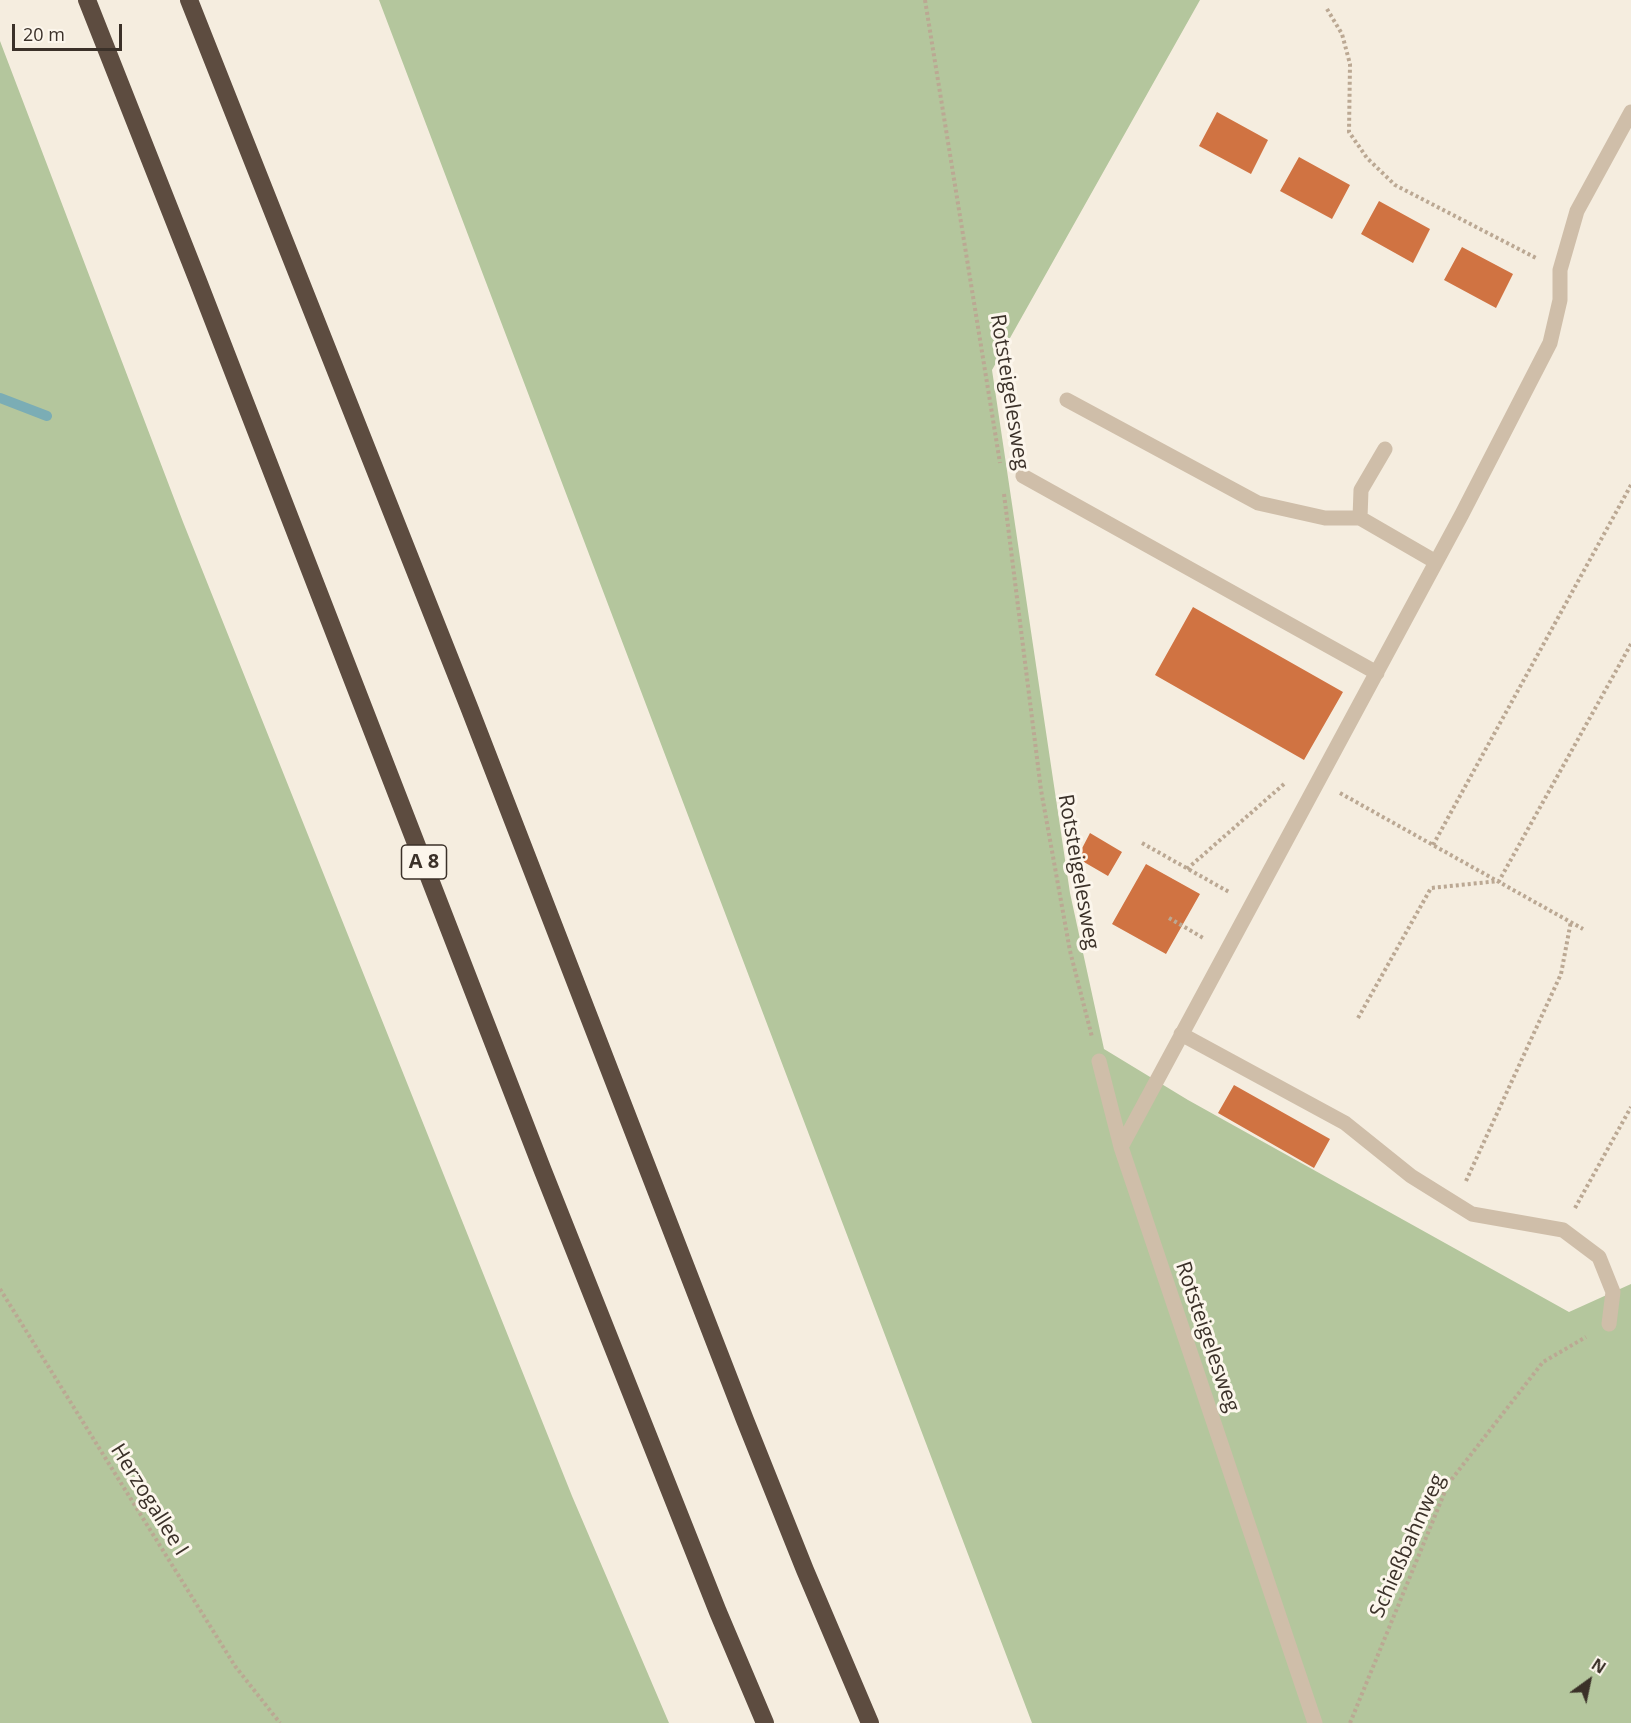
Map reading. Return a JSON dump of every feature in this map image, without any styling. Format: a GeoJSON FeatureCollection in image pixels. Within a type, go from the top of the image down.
{"type":"FeatureCollection","features":[{"type":"Feature","properties":{"kind":"highway","name":"A 8"},"geometry":{"type":"LineString","coordinates":[[87,0],[543,1171],[718,1612],[765,1723]]}},
{"type":"Feature","properties":{"kind":"highway"},"geometry":{"type":"LineString","coordinates":[[189,0],[469,707],[749,1431],[870,1723]]}},
{"type":"Feature","properties":{"kind":"lane"},"geometry":{"type":"LineString","coordinates":[[1121,1147],[1436,562],[1550,343],[1560,300],[1560,270],[1577,212],[1631,112]]}},
{"type":"Feature","properties":{"kind":"lane"},"geometry":{"type":"LineString","coordinates":[[1066,400],[1258,503],[1325,518],[1360,518],[1436,562]]}},
{"type":"Feature","properties":{"kind":"lane"},"geometry":{"type":"LineString","coordinates":[[1360,518],[1361,490],[1385,449]]}},
{"type":"Feature","properties":{"kind":"lane"},"geometry":{"type":"LineString","coordinates":[[1023,476],[1377,672]]}},
{"type":"Feature","properties":{"kind":"lane"},"geometry":{"type":"LineString","coordinates":[[1181,1034],[1344,1123],[1411,1176],[1472,1214],[1563,1230],[1599,1257],[1613,1292],[1609,1324]]}},
{"type":"Feature","properties":{"kind":"lane","name":"Rotsteigelesweg"},"geometry":{"type":"LineString","coordinates":[[1098,1061],[1121,1147],[1315,1723]]}},
{"type":"Feature","properties":{"kind":"path","name":"Rotsteigelesweg"},"geometry":{"type":"LineString","coordinates":[[925,0],[1001,471]]}},
{"type":"Feature","properties":{"kind":"path"},"geometry":{"type":"LineString","coordinates":[[1327,9],[1342,34],[1350,64],[1349,132],[1367,158],[1395,185],[1560,270]]}},
{"type":"Feature","properties":{"kind":"path","name":"Rotsteigelesweg"},"geometry":{"type":"LineString","coordinates":[[1002,482],[1041,790],[1070,951],[1098,1061]]}},
{"type":"Feature","properties":{"kind":"path"},"geometry":{"type":"LineString","coordinates":[[1433,845],[1631,485]]}},
{"type":"Feature","properties":{"kind":"path"},"geometry":{"type":"LineString","coordinates":[[1499,881],[1631,644]]}},
{"type":"Feature","properties":{"kind":"path"},"geometry":{"type":"LineString","coordinates":[[1187,869],[1296,774],[1318,781],[1583,929]]}},
{"type":"Feature","properties":{"kind":"path"},"geometry":{"type":"LineString","coordinates":[[1142,843],[1251,904]]}},
{"type":"Feature","properties":{"kind":"path"},"geometry":{"type":"LineString","coordinates":[[1358,1018],[1431,888],[1499,881]]}},
{"type":"Feature","properties":{"kind":"path"},"geometry":{"type":"LineString","coordinates":[[1169,918],[1226,951]]}},
{"type":"Feature","properties":{"kind":"path"},"geometry":{"type":"LineString","coordinates":[[1455,1204],[1561,974],[1571,921]]}},
{"type":"Feature","properties":{"kind":"path"},"geometry":{"type":"LineString","coordinates":[[1563,1230],[1631,1107]]}},
{"type":"Feature","properties":{"kind":"path","name":"Herzogallee I"},"geometry":{"type":"LineString","coordinates":[[0,1288],[235,1666],[280,1723]]}},
{"type":"Feature","properties":{"kind":"path","name":"Schießbahnweg"},"geometry":{"type":"LineString","coordinates":[[1350,1723],[1448,1484],[1543,1362],[1609,1324]]}},
{"type":"Feature","properties":{"kind":"green space"},"geometry":{"type":"Polygon","coordinates":[[[379,0],[1200,0],[992,370],[1070,893],[1104,1049],[1188,1100],[1569,1312],[1631,1284],[1631,1723],[1032,1723],[379,0]]]}},
{"type":"Feature","properties":{"kind":"green space"},"geometry":{"type":"Polygon","coordinates":[[[0,41],[183,522],[572,1496],[669,1723],[0,1723],[0,41]]]}},
{"type":"Feature","properties":{"kind":"building"},"geometry":{"type":"Polygon","coordinates":[[[1217,112],[1268,140],[1251,174],[1199,146],[1217,112]]]}},
{"type":"Feature","properties":{"kind":"building"},"geometry":{"type":"Polygon","coordinates":[[[1299,157],[1350,185],[1332,219],[1280,191],[1299,157]]]}},
{"type":"Feature","properties":{"kind":"building"},"geometry":{"type":"Polygon","coordinates":[[[1379,201],[1430,229],[1413,263],[1361,234],[1379,201]]]}},
{"type":"Feature","properties":{"kind":"building"},"geometry":{"type":"Polygon","coordinates":[[[1462,247],[1513,274],[1496,308],[1444,280],[1462,247]]]}},
{"type":"Feature","properties":{"kind":"building"},"geometry":{"type":"Polygon","coordinates":[[[1193,607],[1343,692],[1304,760],[1155,675],[1193,607]]]}},
{"type":"Feature","properties":{"kind":"building"},"geometry":{"type":"Polygon","coordinates":[[[1090,833],[1122,852],[1108,876],[1077,858],[1090,833]]]}},
{"type":"Feature","properties":{"kind":"building"},"geometry":{"type":"Polygon","coordinates":[[[1146,864],[1200,894],[1166,954],[1112,924],[1146,864]]]}},
{"type":"Feature","properties":{"kind":"building"},"geometry":{"type":"Polygon","coordinates":[[[1234,1085],[1330,1139],[1314,1168],[1218,1113],[1234,1085]]]}},
{"type":"Feature","properties":{"kind":"waterway"},"geometry":{"type":"LineString","coordinates":[[0,398],[47,416]]}}]}
